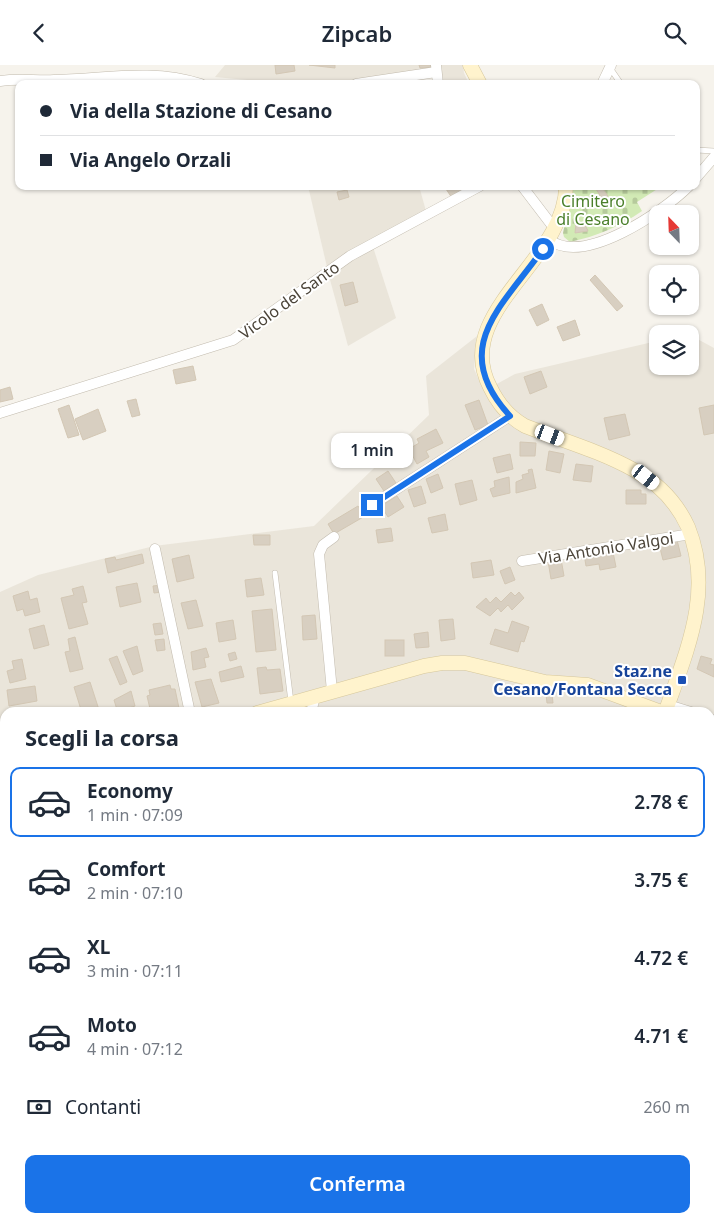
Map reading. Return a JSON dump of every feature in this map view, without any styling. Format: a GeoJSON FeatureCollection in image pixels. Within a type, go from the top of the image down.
{"type":"FeatureCollection","features":[{"type":"Feature","properties":{"kind":"street"},"geometry":{"type":"LineString","coordinates":[[470,65],[478,80]]}},
{"type":"Feature","properties":{"kind":"street"},"geometry":{"type":"LineString","coordinates":[[604,80],[610,66]]}},
{"type":"Feature","properties":{"kind":"street"},"geometry":{"type":"LineString","coordinates":[[377,80],[436,69]]}},
{"type":"Feature","properties":{"kind":"street"},"geometry":{"type":"LineString","coordinates":[[55,80],[138,74],[169,76],[185,80]]}},
{"type":"Feature","properties":{"kind":"street"},"geometry":{"type":"LineString","coordinates":[[0,81],[15,81]]}},
{"type":"Feature","properties":{"kind":"street"},"geometry":{"type":"LineString","coordinates":[[700,174],[714,157]]}},
{"type":"Feature","properties":{"kind":"street","name":"Vicolo del Santo"},"geometry":{"type":"LineString","coordinates":[[0,413],[233,340],[350,256],[473,190]]}},
{"type":"Feature","properties":{"kind":"street"},"geometry":{"type":"LineString","coordinates":[[524,190],[561,247],[573,248],[602,241],[652,215],[685,190]]}},
{"type":"Feature","properties":{"kind":"street"},"geometry":{"type":"LineString","coordinates":[[565,190],[563,203],[552,234],[502,302],[486,332],[482,352],[485,374],[493,393],[510,416],[526,426],[636,471],[671,500],[681,514],[691,534],[699,560],[699,604],[667,707]]}},
{"type":"Feature","properties":{"kind":"street"},"geometry":{"type":"LineString","coordinates":[[372,505],[510,416]]}},
{"type":"Feature","properties":{"kind":"street","name":"Via Antonio Valgoi"},"geometry":{"type":"LineString","coordinates":[[522,561],[691,534]]}},
{"type":"Feature","properties":{"kind":"street"},"geometry":{"type":"LineString","coordinates":[[332,691],[319,554],[323,545],[334,537]]}},
{"type":"Feature","properties":{"kind":"street"},"geometry":{"type":"LineString","coordinates":[[155,549],[189,707]]}},
{"type":"Feature","properties":{"kind":"street"},"geometry":{"type":"LineString","coordinates":[[277,707],[424,665],[458,662],[540,681],[594,686],[657,707]]}},
{"type":"Feature","properties":{"kind":"street"},"geometry":{"type":"LineString","coordinates":[[312,707],[315,696]]}},
{"type":"Feature","properties":{"kind":"lane"},"geometry":{"type":"LineString","coordinates":[[610,66],[619,80]]}},
{"type":"Feature","properties":{"kind":"lane"},"geometry":{"type":"LineString","coordinates":[[700,150],[714,151]]}},
{"type":"Feature","properties":{"kind":"lane"},"geometry":{"type":"LineString","coordinates":[[275,573],[291,703]]}},
{"type":"Feature","properties":{"kind":"shaded area"},"geometry":{"type":"Polygon","coordinates":[[[225,65],[463,65],[467,80],[438,80],[429,69],[372,80],[247,80],[215,77],[225,65]]]}},
{"type":"Feature","properties":{"kind":"shaded area"},"geometry":{"type":"Polygon","coordinates":[[[309,190],[420,190],[426,211],[327,267],[309,190]]]}},
{"type":"Feature","properties":{"kind":"shaded area"},"geometry":{"type":"Polygon","coordinates":[[[373,247],[396,318],[348,346],[329,276],[373,247]]]}},
{"type":"Feature","properties":{"kind":"shaded area"},"geometry":{"type":"Polygon","coordinates":[[[477,336],[474,369],[484,391],[515,374],[649,343],[649,375],[699,375],[699,340],[714,348],[714,707],[0,707],[0,592],[38,575],[154,546],[314,526],[429,415],[426,376],[477,336]]]}},
{"type":"Feature","properties":{"kind":"green space","name":"Cimitero di Cesano"},"geometry":{"type":"Polygon","coordinates":[[[572,190],[656,190],[637,202],[642,211],[608,230],[570,242],[564,237],[563,233],[572,190]]]}},
{"type":"Feature","properties":{"kind":"building"},"geometry":{"type":"Polygon","coordinates":[[[275,65],[294,65],[295,71],[276,74],[275,65]]]}},
{"type":"Feature","properties":{"kind":"building"},"geometry":{"type":"Polygon","coordinates":[[[309,65],[335,65],[335,68],[309,65]]]}},
{"type":"Feature","properties":{"kind":"building"},"geometry":{"type":"Polygon","coordinates":[[[419,65],[433,65],[433,67],[420,68],[419,65]]]}},
{"type":"Feature","properties":{"kind":"building"},"geometry":{"type":"Polygon","coordinates":[[[347,190],[349,197],[339,200],[337,192],[347,190]]]}},
{"type":"Feature","properties":{"kind":"building"},"geometry":{"type":"Polygon","coordinates":[[[447,190],[463,190],[452,198],[447,190]]]}},
{"type":"Feature","properties":{"kind":"building"},"geometry":{"type":"Polygon","coordinates":[[[597,190],[604,190],[608,196],[603,200],[597,190]]]}},
{"type":"Feature","properties":{"kind":"building"},"geometry":{"type":"Polygon","coordinates":[[[576,223],[584,223],[588,231],[575,233],[576,223]]]}},
{"type":"Feature","properties":{"kind":"building"},"geometry":{"type":"Polygon","coordinates":[[[595,275],[623,306],[617,311],[590,280],[595,275]]]}},
{"type":"Feature","properties":{"kind":"building"},"geometry":{"type":"Polygon","coordinates":[[[353,282],[358,302],[345,306],[340,285],[353,282]]]}},
{"type":"Feature","properties":{"kind":"building"},"geometry":{"type":"Polygon","coordinates":[[[542,304],[549,320],[537,326],[529,310],[542,304]]]}},
{"type":"Feature","properties":{"kind":"building"},"geometry":{"type":"Polygon","coordinates":[[[575,320],[580,335],[563,341],[557,327],[575,320]]]}},
{"type":"Feature","properties":{"kind":"building"},"geometry":{"type":"Polygon","coordinates":[[[193,366],[196,380],[176,384],[173,370],[193,366]]]}},
{"type":"Feature","properties":{"kind":"building"},"geometry":{"type":"Polygon","coordinates":[[[541,371],[547,387],[530,394],[524,377],[541,371]]]}},
{"type":"Feature","properties":{"kind":"building"},"geometry":{"type":"Polygon","coordinates":[[[10,387],[13,399],[0,402],[0,390],[10,387]]]}},
{"type":"Feature","properties":{"kind":"building"},"geometry":{"type":"Polygon","coordinates":[[[136,399],[140,415],[132,417],[127,401],[136,399]]]}},
{"type":"Feature","properties":{"kind":"building"},"geometry":{"type":"Polygon","coordinates":[[[479,400],[488,425],[475,430],[465,405],[479,400]]]}},
{"type":"Feature","properties":{"kind":"building"},"geometry":{"type":"Polygon","coordinates":[[[69,405],[79,435],[68,438],[58,409],[69,405]]]}},
{"type":"Feature","properties":{"kind":"building"},"geometry":{"type":"Polygon","coordinates":[[[714,405],[714,433],[704,435],[699,408],[714,405]]]}},
{"type":"Feature","properties":{"kind":"building"},"geometry":{"type":"Polygon","coordinates":[[[98,409],[106,431],[83,440],[75,419],[98,409]]]}},
{"type":"Feature","properties":{"kind":"building"},"geometry":{"type":"Polygon","coordinates":[[[625,414],[630,435],[609,440],[604,418],[625,414]]]}},
{"type":"Feature","properties":{"kind":"building"},"geometry":{"type":"Polygon","coordinates":[[[436,429],[443,443],[426,451],[429,457],[417,464],[409,449],[419,443],[417,439],[436,429]]]}},
{"type":"Feature","properties":{"kind":"building"},"geometry":{"type":"Polygon","coordinates":[[[520,442],[536,443],[535,456],[520,456],[520,442]]]}},
{"type":"Feature","properties":{"kind":"building"},"geometry":{"type":"Polygon","coordinates":[[[549,451],[564,454],[560,473],[546,470],[549,451]]]}},
{"type":"Feature","properties":{"kind":"building"},"geometry":{"type":"Polygon","coordinates":[[[510,454],[513,469],[497,473],[493,458],[510,454]]]}},
{"type":"Feature","properties":{"kind":"building"},"geometry":{"type":"Polygon","coordinates":[[[576,464],[593,466],[591,482],[573,480],[576,464]]]}},
{"type":"Feature","properties":{"kind":"building"},"geometry":{"type":"Polygon","coordinates":[[[532,469],[536,488],[516,493],[516,482],[523,479],[522,475],[529,473],[528,470],[532,469]]]}},
{"type":"Feature","properties":{"kind":"building"},"geometry":{"type":"Polygon","coordinates":[[[388,471],[396,483],[384,491],[376,479],[388,471]]]}},
{"type":"Feature","properties":{"kind":"building"},"geometry":{"type":"Polygon","coordinates":[[[438,474],[443,488],[431,493],[426,479],[438,474]]]}},
{"type":"Feature","properties":{"kind":"building"},"geometry":{"type":"Polygon","coordinates":[[[509,477],[510,493],[493,497],[490,489],[495,487],[494,481],[509,477]]]}},
{"type":"Feature","properties":{"kind":"building"},"geometry":{"type":"Polygon","coordinates":[[[472,480],[477,500],[460,505],[455,484],[472,480]]]}},
{"type":"Feature","properties":{"kind":"building"},"geometry":{"type":"Polygon","coordinates":[[[421,486],[426,503],[414,507],[408,490],[421,486]]]}},
{"type":"Feature","properties":{"kind":"building"},"geometry":{"type":"Polygon","coordinates":[[[626,490],[641,490],[641,494],[646,494],[646,504],[626,504],[626,490]]]}},
{"type":"Feature","properties":{"kind":"building"},"geometry":{"type":"Polygon","coordinates":[[[397,496],[404,507],[388,517],[381,506],[397,496]]]}},
{"type":"Feature","properties":{"kind":"building"},"geometry":{"type":"Polygon","coordinates":[[[358,506],[365,516],[334,534],[328,524],[358,506]]]}},
{"type":"Feature","properties":{"kind":"building"},"geometry":{"type":"Polygon","coordinates":[[[445,514],[448,530],[432,533],[428,518],[445,514]]]}},
{"type":"Feature","properties":{"kind":"building"},"geometry":{"type":"Polygon","coordinates":[[[391,528],[393,541],[378,543],[376,530],[391,528]]]}},
{"type":"Feature","properties":{"kind":"building"},"geometry":{"type":"Polygon","coordinates":[[[253,535],[270,535],[270,545],[254,545],[253,535]]]}},
{"type":"Feature","properties":{"kind":"building"},"geometry":{"type":"Polygon","coordinates":[[[677,540],[681,556],[663,560],[659,544],[677,540]]]}},
{"type":"Feature","properties":{"kind":"building"},"geometry":{"type":"Polygon","coordinates":[[[601,552],[602,554],[613,552],[616,567],[600,570],[599,564],[586,566],[584,554],[601,552]]]}},
{"type":"Feature","properties":{"kind":"building"},"geometry":{"type":"Polygon","coordinates":[[[142,554],[144,563],[108,573],[105,559],[115,557],[116,560],[142,554]]]}},
{"type":"Feature","properties":{"kind":"building"},"geometry":{"type":"Polygon","coordinates":[[[189,555],[194,578],[177,582],[172,559],[189,555]]]}},
{"type":"Feature","properties":{"kind":"building"},"geometry":{"type":"Polygon","coordinates":[[[561,559],[564,576],[551,579],[548,561],[561,559]]]}},
{"type":"Feature","properties":{"kind":"building"},"geometry":{"type":"Polygon","coordinates":[[[491,560],[494,575],[473,578],[471,563],[491,560]]]}},
{"type":"Feature","properties":{"kind":"building"},"geometry":{"type":"Polygon","coordinates":[[[510,567],[515,580],[505,584],[500,571],[510,567]]]}},
{"type":"Feature","properties":{"kind":"building"},"geometry":{"type":"Polygon","coordinates":[[[261,578],[264,595],[247,597],[245,580],[261,578]]]}},
{"type":"Feature","properties":{"kind":"building"},"geometry":{"type":"Polygon","coordinates":[[[137,583],[141,602],[120,607],[116,587],[137,583]]]}},
{"type":"Feature","properties":{"kind":"building"},"geometry":{"type":"Polygon","coordinates":[[[161,585],[162,592],[154,593],[153,586],[161,585]]]}},
{"type":"Feature","properties":{"kind":"building"},"geometry":{"type":"Polygon","coordinates":[[[83,586],[87,602],[82,603],[88,624],[69,629],[61,598],[74,595],[72,589],[83,586]]]}},
{"type":"Feature","properties":{"kind":"building"},"geometry":{"type":"Polygon","coordinates":[[[28,591],[30,600],[37,598],[40,612],[25,616],[23,609],[17,611],[13,596],[28,591]]]}},
{"type":"Feature","properties":{"kind":"building"},"geometry":{"type":"Polygon","coordinates":[[[511,592],[515,596],[519,592],[524,598],[512,610],[508,605],[501,612],[498,608],[490,616],[476,607],[486,598],[490,603],[496,597],[501,602],[511,592]]]}},
{"type":"Feature","properties":{"kind":"building"},"geometry":{"type":"Polygon","coordinates":[[[196,600],[203,626],[188,629],[181,603],[196,600]]]}},
{"type":"Feature","properties":{"kind":"building"},"geometry":{"type":"Polygon","coordinates":[[[272,609],[276,650],[256,652],[252,611],[272,609]]]}},
{"type":"Feature","properties":{"kind":"building"},"geometry":{"type":"Polygon","coordinates":[[[315,615],[317,639],[303,640],[302,616],[315,615]]]}},
{"type":"Feature","properties":{"kind":"building"},"geometry":{"type":"Polygon","coordinates":[[[453,619],[455,639],[441,641],[439,620],[453,619]]]}},
{"type":"Feature","properties":{"kind":"building"},"geometry":{"type":"Polygon","coordinates":[[[233,620],[236,639],[219,642],[216,623],[233,620]]]}},
{"type":"Feature","properties":{"kind":"building"},"geometry":{"type":"Polygon","coordinates":[[[512,621],[529,627],[524,642],[521,641],[518,652],[490,644],[495,629],[508,633],[512,621]]]}},
{"type":"Feature","properties":{"kind":"building"},"geometry":{"type":"Polygon","coordinates":[[[161,623],[163,634],[155,635],[153,624],[161,623]]]}},
{"type":"Feature","properties":{"kind":"building"},"geometry":{"type":"Polygon","coordinates":[[[44,625],[49,645],[34,649],[29,629],[44,625]]]}},
{"type":"Feature","properties":{"kind":"building"},"geometry":{"type":"Polygon","coordinates":[[[428,632],[429,647],[416,648],[414,634],[428,632]]]}},
{"type":"Feature","properties":{"kind":"building"},"geometry":{"type":"Polygon","coordinates":[[[75,637],[83,669],[70,672],[65,652],[70,651],[68,639],[75,637]]]}},
{"type":"Feature","properties":{"kind":"building"},"geometry":{"type":"Polygon","coordinates":[[[164,639],[165,650],[157,651],[155,640],[164,639]]]}},
{"type":"Feature","properties":{"kind":"building"},"geometry":{"type":"Polygon","coordinates":[[[385,640],[404,640],[404,656],[385,656],[385,640]]]}},
{"type":"Feature","properties":{"kind":"building"},"geometry":{"type":"Polygon","coordinates":[[[137,646],[143,671],[133,675],[123,651],[137,646]]]}},
{"type":"Feature","properties":{"kind":"building"},"geometry":{"type":"Polygon","coordinates":[[[206,648],[209,657],[204,658],[206,667],[193,670],[191,652],[206,648]]]}},
{"type":"Feature","properties":{"kind":"building"},"geometry":{"type":"Polygon","coordinates":[[[235,652],[237,659],[230,661],[228,654],[235,652]]]}},
{"type":"Feature","properties":{"kind":"building"},"geometry":{"type":"Polygon","coordinates":[[[117,656],[127,682],[120,685],[109,659],[117,656]]]}},
{"type":"Feature","properties":{"kind":"building"},"geometry":{"type":"Polygon","coordinates":[[[701,656],[712,659],[710,664],[714,665],[714,677],[697,669],[701,656]]]}},
{"type":"Feature","properties":{"kind":"building"},"geometry":{"type":"Polygon","coordinates":[[[22,659],[26,679],[10,683],[7,671],[14,669],[12,661],[22,659]]]}},
{"type":"Feature","properties":{"kind":"building"},"geometry":{"type":"Polygon","coordinates":[[[241,666],[244,677],[221,682],[219,672],[241,666]]]}},
{"type":"Feature","properties":{"kind":"building"},"geometry":{"type":"Polygon","coordinates":[[[266,667],[267,670],[280,669],[283,691],[260,694],[257,668],[266,667]]]}},
{"type":"Feature","properties":{"kind":"building"},"geometry":{"type":"Polygon","coordinates":[[[211,679],[219,703],[202,707],[195,682],[211,679]]]}},
{"type":"Feature","properties":{"kind":"building"},"geometry":{"type":"Polygon","coordinates":[[[90,682],[98,707],[80,707],[74,687],[90,682]]]}},
{"type":"Feature","properties":{"kind":"building"},"geometry":{"type":"Polygon","coordinates":[[[170,685],[171,689],[175,689],[179,707],[150,707],[147,696],[150,695],[149,690],[170,685]]]}},
{"type":"Feature","properties":{"kind":"building"},"geometry":{"type":"Polygon","coordinates":[[[35,686],[37,701],[9,706],[7,690],[35,686]]]}},
{"type":"Feature","properties":{"kind":"building"},"geometry":{"type":"Polygon","coordinates":[[[131,691],[135,706],[116,707],[114,700],[131,691]]]}},
{"type":"Feature","properties":{"kind":"building"},"geometry":{"type":"Polygon","coordinates":[[[546,694],[552,694],[553,703],[547,703],[546,694]]]}},
{"type":"Feature","properties":{"kind":"place","name":"Staz.ne Cesano/Fontana Secca"},"geometry":{"type":"Point","coordinates":[682,680]}},
{"type":"Feature","properties":{"kind":"route"},"geometry":{"type":"LineString","coordinates":[[372,505],[510,416],[487,383],[482,364],[484,339],[495,312],[543,249]]}}]}
